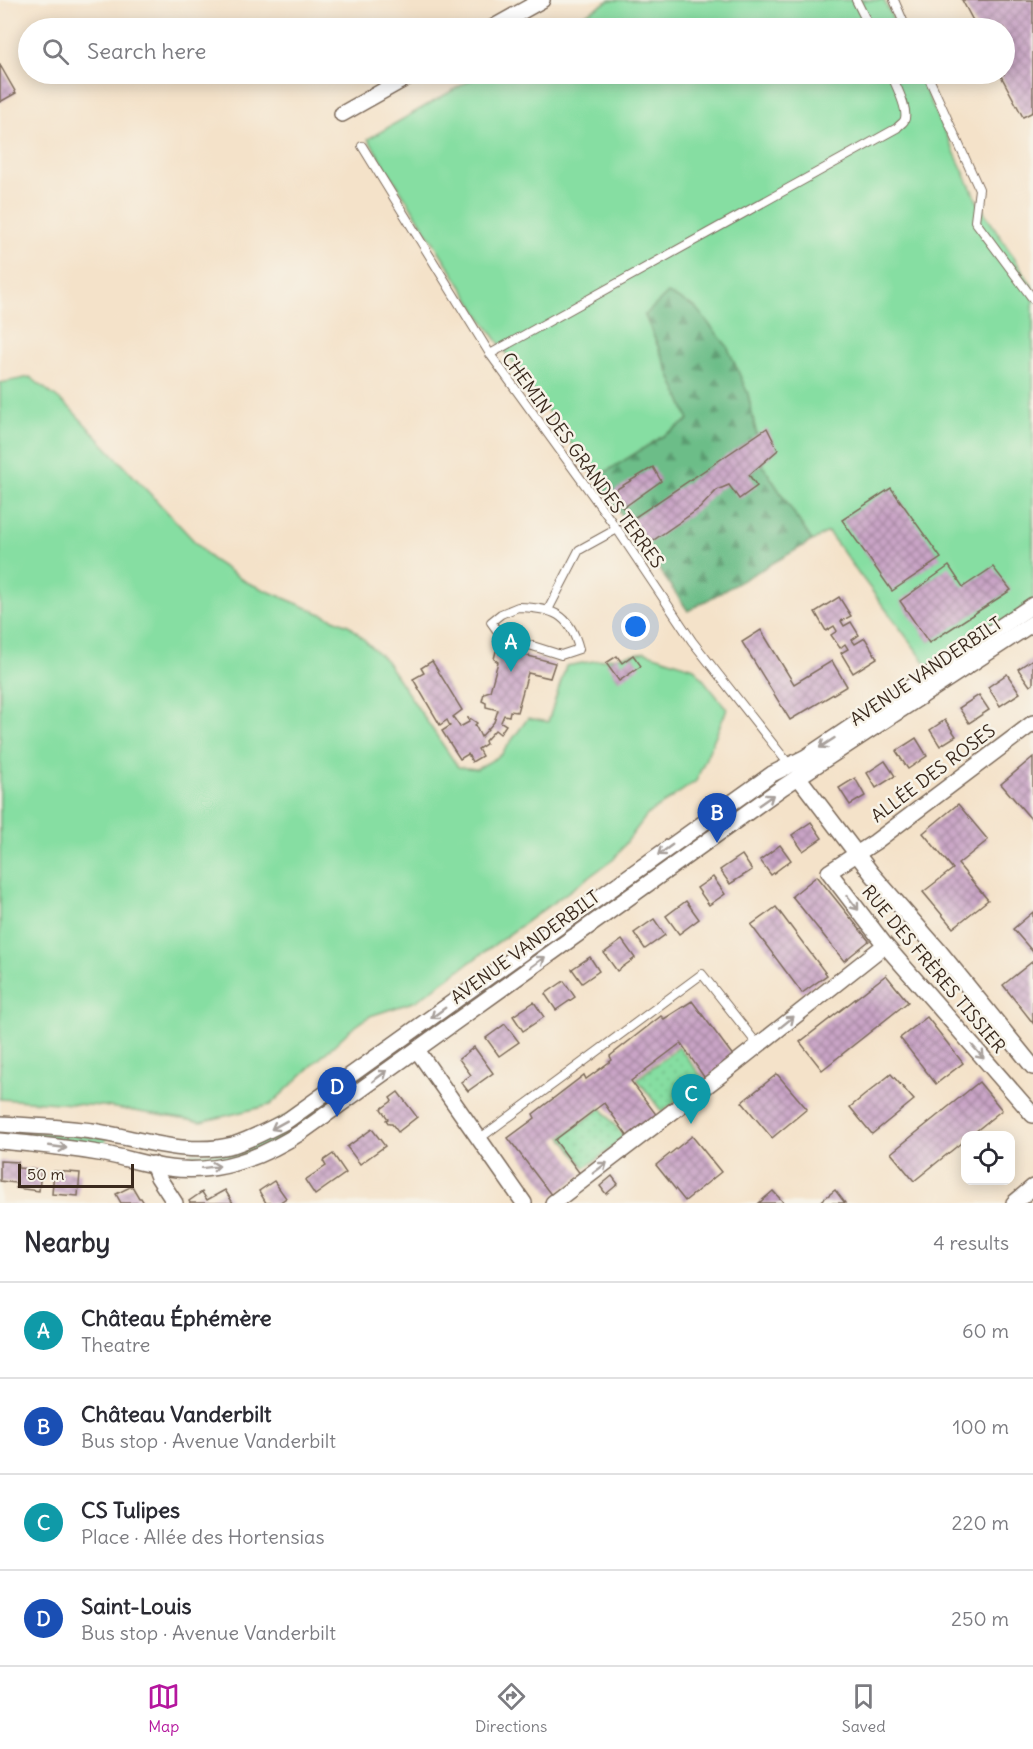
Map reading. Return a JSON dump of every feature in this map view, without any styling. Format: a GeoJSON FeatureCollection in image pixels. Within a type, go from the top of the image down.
{"type":"FeatureCollection","features":[{"type":"Feature","properties":{"kind":"street"},"geometry":{"type":"LineString","coordinates":[[510,18],[542,0]]}},
{"type":"Feature","properties":{"kind":"street"},"geometry":{"type":"LineString","coordinates":[[342,114],[395,84]]}},
{"type":"Feature","properties":{"kind":"street","name":"AVENUE VANDERBILT"},"geometry":{"type":"LineString","coordinates":[[0,1141],[77,1149],[186,1169],[229,1165],[267,1153],[303,1131],[417,1050],[714,836],[795,772],[1033,605]]}},
{"type":"Feature","properties":{"kind":"street","name":"AVENUE VANDERBILT"},"geometry":{"type":"LineString","coordinates":[[0,1124],[89,1131],[151,1143],[204,1149],[249,1139],[288,1120],[772,774],[795,772],[1033,623]]}},
{"type":"Feature","properties":{"kind":"street","name":"ALLÉE DES ROSES"},"geometry":{"type":"LineString","coordinates":[[851,858],[1033,723]]}},
{"type":"Feature","properties":{"kind":"street","name":"RUE DES FRÈRES TISSIER"},"geometry":{"type":"LineString","coordinates":[[795,772],[851,858],[872,874],[940,952],[1033,1067]]}},
{"type":"Feature","properties":{"kind":"street","name":"RUE DES FRÈRES TISSIER"},"geometry":{"type":"LineString","coordinates":[[851,858],[829,872],[885,945],[1033,1115]]}},
{"type":"Feature","properties":{"kind":"street"},"geometry":{"type":"LineString","coordinates":[[554,1203],[885,945]]}},
{"type":"Feature","properties":{"kind":"street"},"geometry":{"type":"LineString","coordinates":[[417,1050],[524,1203]]}},
{"type":"Feature","properties":{"kind":"street"},"geometry":{"type":"LineString","coordinates":[[153,1164],[158,1177],[175,1203]]}},
{"type":"Feature","properties":{"kind":"street"},"geometry":{"type":"LineString","coordinates":[[1014,1203],[1033,1187]]}},
{"type":"Feature","properties":{"kind":"lane"},"geometry":{"type":"LineString","coordinates":[[856,0],[865,18]]}},
{"type":"Feature","properties":{"kind":"lane"},"geometry":{"type":"LineString","coordinates":[[894,0],[902,18]]}},
{"type":"Feature","properties":{"kind":"lane"},"geometry":{"type":"LineString","coordinates":[[490,354],[897,128],[906,114],[896,84]]}},
{"type":"Feature","properties":{"kind":"lane"},"geometry":{"type":"LineString","coordinates":[[932,84],[979,189],[975,221],[1033,299]]}},
{"type":"Feature","properties":{"kind":"lane","name":"CHEMIN DES GRANDES TERRES"},"geometry":{"type":"LineString","coordinates":[[362,146],[490,354],[618,529],[692,641],[795,772]]}},
{"type":"Feature","properties":{"kind":"lane"},"geometry":{"type":"LineString","coordinates":[[548,610],[579,550],[618,529]]}},
{"type":"Feature","properties":{"kind":"lane"},"geometry":{"type":"LineString","coordinates":[[518,607],[548,610],[560,615],[574,632],[579,649],[561,655],[501,636],[491,622],[501,614],[518,607]]}},
{"type":"Feature","properties":{"kind":"lane"},"geometry":{"type":"LineString","coordinates":[[479,1139],[702,974],[758,1046]]}},
{"type":"Feature","properties":{"kind":"lane"},"geometry":{"type":"LineString","coordinates":[[406,1035],[417,1050]]}},
{"type":"Feature","properties":{"kind":"lane"},"geometry":{"type":"LineString","coordinates":[[151,1143],[153,1164]]}},
{"type":"Feature","properties":{"kind":"green space"},"geometry":{"type":"Polygon","coordinates":[[[610,0],[884,0],[892,18],[578,18],[610,0]]]}},
{"type":"Feature","properties":{"kind":"green space"},"geometry":{"type":"Polygon","coordinates":[[[464,84],[923,84],[977,201],[1033,287],[1033,615],[937,678],[828,532],[812,541],[763,466],[748,394],[645,316],[689,420],[596,478],[486,325],[368,139],[464,84]]]}},
{"type":"Feature","properties":{"kind":"green space"},"geometry":{"type":"Polygon","coordinates":[[[668,293],[695,307],[727,346],[748,394],[763,466],[812,541],[688,611],[596,478],[689,420],[645,315],[668,293]]]}},
{"type":"Feature","properties":{"kind":"green space"},"geometry":{"type":"Polygon","coordinates":[[[30,377],[70,408],[211,559],[246,582],[350,626],[386,661],[458,767],[477,769],[501,755],[528,718],[548,722],[566,666],[645,652],[694,668],[727,709],[696,781],[647,815],[614,859],[416,1001],[370,1016],[349,1031],[270,1105],[201,1122],[103,1106],[0,1099],[0,383],[30,377]]]}},
{"type":"Feature","properties":{"kind":"green space"},"geometry":{"type":"Polygon","coordinates":[[[770,785],[773,789],[588,921],[583,914],[770,785]]]}},
{"type":"Feature","properties":{"kind":"green space"},"geometry":{"type":"Polygon","coordinates":[[[577,918],[582,925],[442,1025],[437,1018],[577,918]]]}},
{"type":"Feature","properties":{"kind":"green space"},"geometry":{"type":"Polygon","coordinates":[[[679,1047],[704,1080],[662,1112],[637,1079],[679,1047]]]}},
{"type":"Feature","properties":{"kind":"green space"},"geometry":{"type":"Polygon","coordinates":[[[372,1065],[377,1072],[294,1132],[247,1156],[190,1164],[191,1153],[227,1151],[372,1065]]]}},
{"type":"Feature","properties":{"kind":"green space"},"geometry":{"type":"Polygon","coordinates":[[[601,1108],[625,1138],[585,1168],[562,1137],[601,1108]]]}},
{"type":"Feature","properties":{"kind":"green space"},"geometry":{"type":"Polygon","coordinates":[[[0,1129],[106,1138],[105,1149],[0,1136],[0,1129]]]}},
{"type":"Feature","properties":{"kind":"building"},"geometry":{"type":"Polygon","coordinates":[[[962,0],[1033,0],[1033,112],[1023,117],[1005,84],[1015,84],[1015,18],[972,18],[962,0]]]}},
{"type":"Feature","properties":{"kind":"building"},"geometry":{"type":"Polygon","coordinates":[[[0,65],[16,93],[0,102],[0,65]]]}},
{"type":"Feature","properties":{"kind":"building"},"geometry":{"type":"Polygon","coordinates":[[[767,428],[778,450],[749,475],[757,486],[739,499],[729,485],[717,490],[700,508],[648,544],[631,520],[767,428]]]}},
{"type":"Feature","properties":{"kind":"building"},"geometry":{"type":"Polygon","coordinates":[[[653,467],[661,481],[623,508],[612,492],[653,467]]]}},
{"type":"Feature","properties":{"kind":"building"},"geometry":{"type":"Polygon","coordinates":[[[891,488],[941,558],[892,591],[842,520],[891,488]]]}},
{"type":"Feature","properties":{"kind":"building"},"geometry":{"type":"Polygon","coordinates":[[[949,566],[963,587],[993,567],[1011,590],[929,643],[900,601],[949,566]]]}},
{"type":"Feature","properties":{"kind":"building"},"geometry":{"type":"Polygon","coordinates":[[[839,597],[851,616],[841,621],[844,626],[851,622],[859,635],[852,640],[855,644],[865,638],[877,658],[853,673],[841,653],[848,649],[845,644],[840,648],[831,635],[837,631],[834,626],[826,631],[815,612],[839,597]]]}},
{"type":"Feature","properties":{"kind":"building"},"geometry":{"type":"Polygon","coordinates":[[[761,630],[794,684],[832,661],[847,686],[790,720],[742,642],[761,630]]]}},
{"type":"Feature","properties":{"kind":"building"},"geometry":{"type":"Polygon","coordinates":[[[502,649],[555,663],[550,678],[528,673],[517,712],[510,711],[509,716],[504,715],[501,722],[506,725],[500,734],[495,730],[485,741],[486,744],[478,749],[482,756],[472,762],[468,754],[460,759],[442,731],[450,726],[447,720],[440,725],[413,679],[424,673],[421,668],[432,661],[462,710],[453,717],[460,727],[469,722],[468,718],[477,723],[475,725],[481,737],[494,722],[498,710],[486,707],[486,703],[482,701],[484,693],[490,691],[498,662],[494,659],[496,651],[502,649]]]}},
{"type":"Feature","properties":{"kind":"building"},"geometry":{"type":"Polygon","coordinates":[[[633,655],[641,666],[619,681],[606,663],[617,656],[622,663],[633,655]]]}},
{"type":"Feature","properties":{"kind":"building"},"geometry":{"type":"Polygon","coordinates":[[[1033,659],[1033,684],[1030,686],[1018,669],[1033,659]]]}},
{"type":"Feature","properties":{"kind":"building"},"geometry":{"type":"Polygon","coordinates":[[[1007,674],[1020,693],[1000,706],[988,687],[1007,674]]]}},
{"type":"Feature","properties":{"kind":"building"},"geometry":{"type":"Polygon","coordinates":[[[979,695],[989,710],[969,723],[959,708],[979,695]]]}},
{"type":"Feature","properties":{"kind":"building"},"geometry":{"type":"Polygon","coordinates":[[[945,720],[956,736],[940,746],[930,730],[945,720]]]}},
{"type":"Feature","properties":{"kind":"building"},"geometry":{"type":"Polygon","coordinates":[[[916,738],[927,756],[908,769],[896,751],[916,738]]]}},
{"type":"Feature","properties":{"kind":"building"},"geometry":{"type":"Polygon","coordinates":[[[1033,757],[1033,818],[1031,819],[1001,784],[1033,757]]]}},
{"type":"Feature","properties":{"kind":"building"},"geometry":{"type":"Polygon","coordinates":[[[885,761],[895,776],[876,788],[867,773],[885,761]]]}},
{"type":"Feature","properties":{"kind":"building"},"geometry":{"type":"Polygon","coordinates":[[[855,778],[865,796],[850,805],[839,788],[855,778]]]}},
{"type":"Feature","properties":{"kind":"building"},"geometry":{"type":"Polygon","coordinates":[[[958,804],[988,840],[958,864],[988,900],[953,928],[923,892],[953,869],[923,833],[958,804]]]}},
{"type":"Feature","properties":{"kind":"building"},"geometry":{"type":"Polygon","coordinates":[[[811,822],[822,838],[803,851],[792,835],[811,822]]]}},
{"type":"Feature","properties":{"kind":"building"},"geometry":{"type":"Polygon","coordinates":[[[780,845],[791,860],[771,875],[760,860],[780,845]]]}},
{"type":"Feature","properties":{"kind":"building"},"geometry":{"type":"Polygon","coordinates":[[[742,855],[752,870],[730,884],[720,870],[742,855]]]}},
{"type":"Feature","properties":{"kind":"building"},"geometry":{"type":"Polygon","coordinates":[[[817,876],[869,941],[844,961],[792,896],[817,876]]]}},
{"type":"Feature","properties":{"kind":"building"},"geometry":{"type":"Polygon","coordinates":[[[713,877],[725,894],[709,905],[697,888],[713,877]]]}},
{"type":"Feature","properties":{"kind":"building"},"geometry":{"type":"Polygon","coordinates":[[[686,901],[699,919],[679,934],[666,916],[686,901]]]}},
{"type":"Feature","properties":{"kind":"building"},"geometry":{"type":"Polygon","coordinates":[[[776,907],[827,975],[802,993],[751,925],[776,907]]]}},
{"type":"Feature","properties":{"kind":"building"},"geometry":{"type":"Polygon","coordinates":[[[1033,912],[1033,952],[1013,929],[1033,912]]]}},
{"type":"Feature","properties":{"kind":"building"},"geometry":{"type":"Polygon","coordinates":[[[654,919],[665,935],[645,949],[634,933],[654,919]]]}},
{"type":"Feature","properties":{"kind":"building"},"geometry":{"type":"Polygon","coordinates":[[[622,940],[635,958],[617,971],[604,953],[622,940]]]}},
{"type":"Feature","properties":{"kind":"building"},"geometry":{"type":"Polygon","coordinates":[[[590,957],[599,971],[582,983],[572,969],[590,957]]]}},
{"type":"Feature","properties":{"kind":"building"},"geometry":{"type":"Polygon","coordinates":[[[1033,961],[1033,1023],[1003,985],[1033,961]]]}},
{"type":"Feature","properties":{"kind":"building"},"geometry":{"type":"Polygon","coordinates":[[[886,975],[908,1002],[822,1070],[800,1042],[886,975]]]}},
{"type":"Feature","properties":{"kind":"building"},"geometry":{"type":"Polygon","coordinates":[[[564,981],[575,997],[556,1010],[545,994],[564,981]]]}},
{"type":"Feature","properties":{"kind":"building"},"geometry":{"type":"Polygon","coordinates":[[[692,1001],[734,1057],[706,1080],[681,1043],[631,1081],[658,1117],[628,1137],[604,1103],[555,1140],[581,1175],[552,1196],[508,1138],[535,1118],[533,1114],[584,1075],[586,1079],[612,1060],[610,1056],[661,1016],[664,1019],[692,1001]]]}},
{"type":"Feature","properties":{"kind":"building"},"geometry":{"type":"Polygon","coordinates":[[[534,1002],[544,1017],[523,1031],[513,1016],[534,1002]]]}},
{"type":"Feature","properties":{"kind":"building"},"geometry":{"type":"Polygon","coordinates":[[[927,1017],[963,1063],[936,1084],[900,1038],[927,1017]]]}},
{"type":"Feature","properties":{"kind":"building"},"geometry":{"type":"Polygon","coordinates":[[[505,1024],[519,1042],[499,1056],[486,1038],[505,1024]]]}},
{"type":"Feature","properties":{"kind":"building"},"geometry":{"type":"Polygon","coordinates":[[[474,1047],[493,1073],[468,1091],[461,1082],[471,1075],[459,1059],[474,1047]]]}},
{"type":"Feature","properties":{"kind":"building"},"geometry":{"type":"Polygon","coordinates":[[[777,1074],[807,1109],[772,1138],[742,1102],[777,1074]]]}},
{"type":"Feature","properties":{"kind":"building"},"geometry":{"type":"Polygon","coordinates":[[[891,1074],[914,1100],[872,1134],[850,1107],[891,1074]]]}},
{"type":"Feature","properties":{"kind":"building"},"geometry":{"type":"Polygon","coordinates":[[[979,1082],[1002,1110],[976,1131],[961,1131],[961,1143],[914,1181],[891,1153],[979,1082]]]}},
{"type":"Feature","properties":{"kind":"building"},"geometry":{"type":"Polygon","coordinates":[[[398,1092],[417,1117],[398,1132],[386,1120],[388,1119],[381,1109],[392,1101],[390,1098],[398,1092]]]}},
{"type":"Feature","properties":{"kind":"building"},"geometry":{"type":"Polygon","coordinates":[[[372,1129],[385,1146],[360,1164],[347,1147],[372,1129]]]}},
{"type":"Feature","properties":{"kind":"building"},"geometry":{"type":"Polygon","coordinates":[[[692,1136],[721,1172],[685,1201],[656,1165],[692,1136]]]}},
{"type":"Feature","properties":{"kind":"building"},"geometry":{"type":"Polygon","coordinates":[[[333,1154],[346,1173],[315,1195],[305,1180],[326,1166],[323,1161],[333,1154]]]}},
{"type":"Feature","properties":{"kind":"building"},"geometry":{"type":"Polygon","coordinates":[[[0,1161],[18,1162],[18,1168],[41,1170],[39,1191],[16,1188],[16,1183],[0,1181],[0,1161]]]}},
{"type":"Feature","properties":{"kind":"building"},"geometry":{"type":"Polygon","coordinates":[[[54,1171],[80,1173],[78,1196],[52,1194],[54,1171]]]}},
{"type":"Feature","properties":{"kind":"building"},"geometry":{"type":"Polygon","coordinates":[[[612,1176],[618,1184],[606,1194],[600,1186],[612,1176]]]}},
{"type":"Feature","properties":{"kind":"building"},"geometry":{"type":"Polygon","coordinates":[[[274,1181],[286,1198],[279,1203],[266,1203],[259,1191],[274,1181]]]}},
{"type":"Feature","properties":{"kind":"building"},"geometry":{"type":"Polygon","coordinates":[[[132,1186],[144,1203],[121,1203],[116,1194],[132,1186]]]}},
{"type":"Feature","properties":{"kind":"building"},"geometry":{"type":"Polygon","coordinates":[[[225,1190],[233,1203],[190,1203],[189,1201],[202,1192],[207,1200],[225,1190]]]}},
{"type":"Feature","properties":{"kind":"building"},"geometry":{"type":"Polygon","coordinates":[[[835,1190],[845,1203],[819,1203],[835,1190]]]}},
{"type":"Feature","properties":{"kind":"building"},"geometry":{"type":"Polygon","coordinates":[[[773,1191],[784,1203],[759,1203],[773,1191]]]}},
{"type":"Feature","properties":{"kind":"place","name":"Château Éphémère"},"geometry":{"type":"Point","coordinates":[511,672]}},
{"type":"Feature","properties":{"kind":"place","name":"Château Vanderbilt"},"geometry":{"type":"Point","coordinates":[717,843]}},
{"type":"Feature","properties":{"kind":"place","name":"Saint-Louis"},"geometry":{"type":"Point","coordinates":[337,1117]}},
{"type":"Feature","properties":{"kind":"place","name":"CS Tulipes"},"geometry":{"type":"Point","coordinates":[691,1124]}}]}
